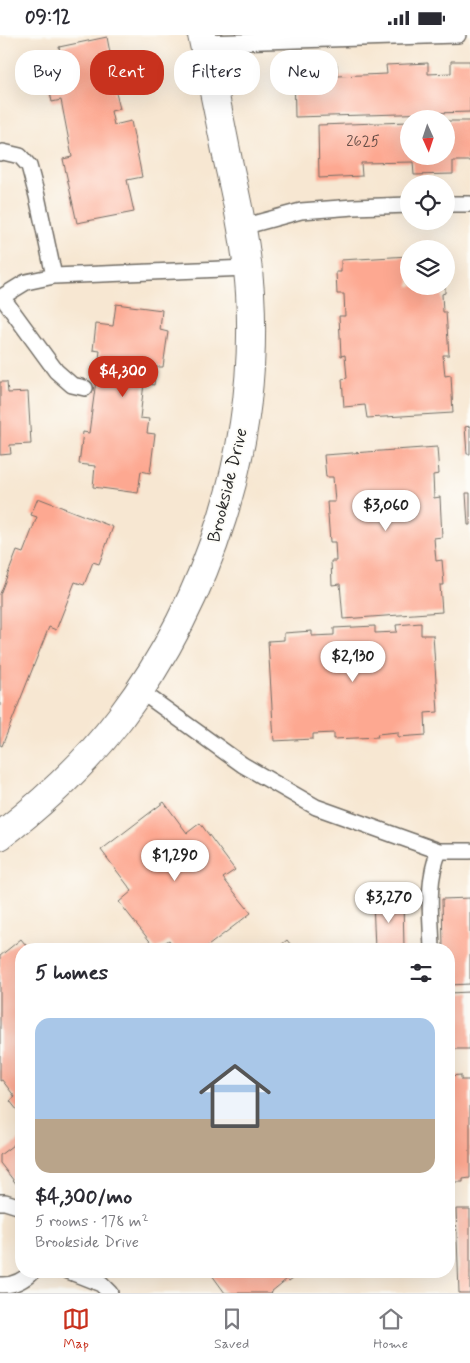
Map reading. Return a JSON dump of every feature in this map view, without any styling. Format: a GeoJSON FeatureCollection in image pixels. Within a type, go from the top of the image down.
{"type":"FeatureCollection","features":[{"type":"Feature","properties":{"kind":"street","name":"Brookside Drive"},"geometry":{"type":"LineString","coordinates":[[0,836],[28,815],[76,769],[120,718],[163,654],[194,595],[221,523],[240,448],[250,371],[250,293],[242,227],[202,39]]}},
{"type":"Feature","properties":{"kind":"lane"},"geometry":{"type":"LineString","coordinates":[[202,39],[458,35]]}},
{"type":"Feature","properties":{"kind":"lane"},"geometry":{"type":"LineString","coordinates":[[0,153],[20,156],[29,165],[54,276]]}},
{"type":"Feature","properties":{"kind":"lane"},"geometry":{"type":"LineString","coordinates":[[455,204],[470,204]]}},
{"type":"Feature","properties":{"kind":"lane"},"geometry":{"type":"LineString","coordinates":[[242,227],[301,211],[400,205]]}},
{"type":"Feature","properties":{"kind":"lane"},"geometry":{"type":"LineString","coordinates":[[86,388],[72,385],[56,371],[1,297],[26,282],[54,276],[247,268]]}},
{"type":"Feature","properties":{"kind":"lane"},"geometry":{"type":"LineString","coordinates":[[139,689],[243,765],[316,807],[439,851],[470,851]]}},
{"type":"Feature","properties":{"kind":"lane"},"geometry":{"type":"LineString","coordinates":[[432,943],[430,882],[433,865],[439,851]]}},
{"type":"Feature","properties":{"kind":"lane"},"geometry":{"type":"LineString","coordinates":[[0,1202],[15,1205]]}},
{"type":"Feature","properties":{"kind":"lane"},"geometry":{"type":"LineString","coordinates":[[0,1285],[6,1286],[20,1282],[25,1278]]}},
{"type":"Feature","properties":{"kind":"lane"},"geometry":{"type":"LineString","coordinates":[[86,1278],[101,1284],[110,1293]]}},
{"type":"Feature","properties":{"kind":"building"},"geometry":{"type":"Polygon","coordinates":[[[107,37],[109,50],[90,50],[90,95],[116,95],[120,109],[111,111],[114,125],[131,121],[142,177],[127,180],[134,212],[77,223],[63,159],[72,157],[61,100],[52,102],[51,95],[80,95],[80,50],[60,50],[59,47],[107,37]]]}},
{"type":"Feature","properties":{"kind":"building"},"geometry":{"type":"Polygon","coordinates":[[[451,61],[470,61],[470,112],[455,112],[455,110],[400,110],[400,114],[295,117],[295,95],[338,95],[338,76],[387,74],[386,65],[428,63],[428,74],[451,73],[451,61]]]}},
{"type":"Feature","properties":{"kind":"building"},"geometry":{"type":"Polygon","coordinates":[[[455,121],[470,121],[470,161],[455,161],[455,121]]]}},
{"type":"Feature","properties":{"kind":"building"},"geometry":{"type":"Polygon","coordinates":[[[400,122],[400,162],[361,163],[362,176],[319,178],[318,125],[400,122]]]}},
{"type":"Feature","properties":{"kind":"building"},"geometry":{"type":"Polygon","coordinates":[[[413,165],[453,165],[453,174],[414,175],[413,165]]]}},
{"type":"Feature","properties":{"kind":"building"},"geometry":{"type":"Polygon","coordinates":[[[400,257],[400,295],[442,295],[443,312],[446,312],[449,355],[443,355],[445,376],[451,375],[453,413],[367,418],[365,405],[344,407],[342,379],[347,378],[345,355],[341,356],[339,316],[345,316],[344,294],[337,294],[336,272],[341,272],[341,260],[400,257]]]}},
{"type":"Feature","properties":{"kind":"building"},"geometry":{"type":"Polygon","coordinates":[[[116,304],[162,310],[160,330],[168,332],[163,367],[156,367],[154,385],[144,383],[140,418],[149,419],[147,433],[155,434],[150,473],[141,471],[138,493],[93,487],[95,466],[79,464],[83,432],[89,433],[100,351],[93,350],[96,324],[113,326],[116,304]]]}},
{"type":"Feature","properties":{"kind":"building"},"geometry":{"type":"Polygon","coordinates":[[[0,382],[7,382],[8,393],[28,392],[31,444],[10,445],[11,454],[0,455],[0,382]]]}},
{"type":"Feature","properties":{"kind":"building"},"geometry":{"type":"Polygon","coordinates":[[[470,426],[470,454],[467,454],[465,427],[470,426]]]}},
{"type":"Feature","properties":{"kind":"building"},"geometry":{"type":"Polygon","coordinates":[[[437,447],[439,474],[433,475],[434,498],[440,497],[442,537],[434,538],[436,561],[442,560],[444,585],[440,585],[442,612],[343,619],[340,584],[332,585],[331,561],[336,561],[335,542],[330,542],[327,502],[335,502],[333,477],[326,477],[324,455],[437,447]]]}},
{"type":"Feature","properties":{"kind":"building"},"geometry":{"type":"Polygon","coordinates":[[[466,493],[470,493],[470,525],[468,525],[466,493]]]}},
{"type":"Feature","properties":{"kind":"building"},"geometry":{"type":"Polygon","coordinates":[[[38,498],[113,527],[99,564],[93,562],[84,585],[75,582],[56,630],[49,627],[2,746],[0,745],[0,594],[17,551],[23,553],[37,517],[31,515],[38,498]]]}},
{"type":"Feature","properties":{"kind":"building"},"geometry":{"type":"Polygon","coordinates":[[[421,623],[421,635],[433,635],[438,712],[425,713],[426,735],[398,737],[398,732],[377,734],[378,737],[334,739],[334,733],[313,734],[313,739],[274,741],[268,641],[284,640],[284,633],[312,631],[312,636],[334,635],[334,628],[375,626],[375,633],[397,632],[396,625],[421,623]]]}},
{"type":"Feature","properties":{"kind":"building"},"geometry":{"type":"Polygon","coordinates":[[[164,802],[187,833],[200,823],[235,870],[223,878],[251,913],[212,943],[171,943],[169,940],[165,943],[151,943],[119,902],[132,891],[101,850],[164,802]]]}},
{"type":"Feature","properties":{"kind":"building"},"geometry":{"type":"Polygon","coordinates":[[[470,898],[470,984],[455,985],[455,943],[443,943],[442,899],[470,898]]]}},
{"type":"Feature","properties":{"kind":"building"},"geometry":{"type":"Polygon","coordinates":[[[403,899],[404,943],[375,943],[373,900],[403,899]]]}},
{"type":"Feature","properties":{"kind":"building"},"geometry":{"type":"Polygon","coordinates":[[[21,939],[24,943],[16,943],[21,939]]]}},
{"type":"Feature","properties":{"kind":"building"},"geometry":{"type":"Polygon","coordinates":[[[15,944],[15,1097],[2,1080],[0,1081],[0,956],[15,944]]]}},
{"type":"Feature","properties":{"kind":"building"},"geometry":{"type":"Polygon","coordinates":[[[470,992],[470,1049],[455,1049],[455,993],[470,992]]]}},
{"type":"Feature","properties":{"kind":"building"},"geometry":{"type":"Polygon","coordinates":[[[461,1075],[461,1080],[470,1080],[470,1178],[463,1179],[463,1182],[455,1182],[455,1076],[461,1075]]]}},
{"type":"Feature","properties":{"kind":"building"},"geometry":{"type":"Polygon","coordinates":[[[15,1097],[15,1107],[10,1101],[15,1097]]]}},
{"type":"Feature","properties":{"kind":"building"},"geometry":{"type":"Polygon","coordinates":[[[15,1144],[15,1182],[0,1163],[0,1155],[15,1144]]]}},
{"type":"Feature","properties":{"kind":"building"},"geometry":{"type":"Polygon","coordinates":[[[456,1209],[470,1209],[470,1293],[459,1293],[456,1209]]]}},
{"type":"Feature","properties":{"kind":"building"},"geometry":{"type":"Polygon","coordinates":[[[214,1278],[293,1278],[289,1281],[287,1279],[272,1293],[225,1293],[214,1278]]]}}]}
